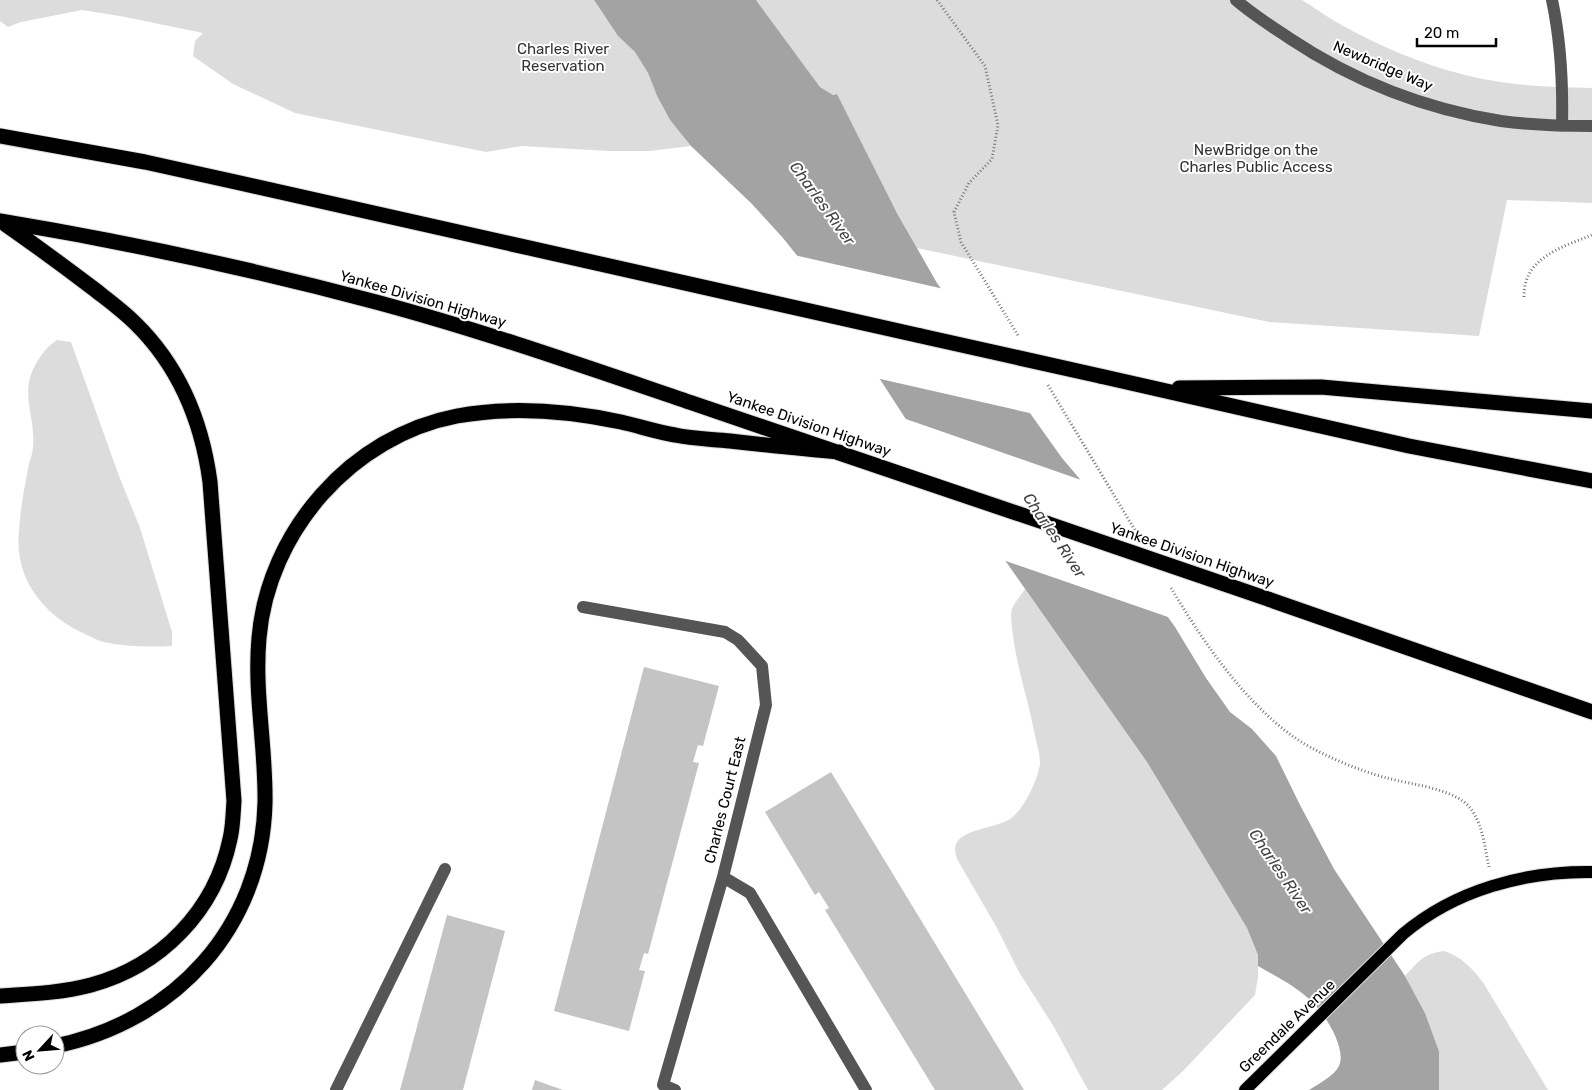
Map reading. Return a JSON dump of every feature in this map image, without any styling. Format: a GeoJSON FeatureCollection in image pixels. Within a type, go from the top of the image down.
{"type":"FeatureCollection","features":[{"type":"Feature","properties":{"kind":"highway"},"geometry":{"type":"LineString","coordinates":[[0,136],[145,162],[240,182],[1408,446],[1592,481]]}},
{"type":"Feature","properties":{"kind":"highway"},"geometry":{"type":"LineString","coordinates":[[0,996],[89,986],[110,980],[159,953],[186,928],[213,889],[226,854],[233,818],[234,784],[210,482],[201,434],[193,411],[170,365],[135,323],[73,273],[1,221]]}},
{"type":"Feature","properties":{"kind":"highway","name":"Yankee Division Highway"},"geometry":{"type":"LineString","coordinates":[[1,221],[96,238],[283,279],[376,302],[469,329],[839,452],[1592,712]]}},
{"type":"Feature","properties":{"kind":"highway"},"geometry":{"type":"LineString","coordinates":[[1153,388],[1320,387],[1592,411]]}},
{"type":"Feature","properties":{"kind":"highway"},"geometry":{"type":"LineString","coordinates":[[65,1044],[108,1031],[137,1017],[154,1006],[195,971],[219,942],[240,910],[256,869],[264,824],[264,776],[258,677],[259,634],[263,611],[277,567],[296,529],[308,511],[333,482],[362,458],[398,436],[436,422],[478,413],[524,411],[561,413],[619,421],[676,436],[839,452]]}},
{"type":"Feature","properties":{"kind":"highway"},"geometry":{"type":"LineString","coordinates":[[0,987],[24,993],[48,992]]}},
{"type":"Feature","properties":{"kind":"highway"},"geometry":{"type":"LineString","coordinates":[[0,1055],[15,1053]]}},
{"type":"Feature","properties":{"kind":"main road","name":"Greendale Avenue"},"geometry":{"type":"LineString","coordinates":[[1244,1090],[1414,924],[1440,908],[1475,892],[1494,886],[1549,874],[1592,872]]}},
{"type":"Feature","properties":{"kind":"street","name":"Newbridge Way"},"geometry":{"type":"LineString","coordinates":[[1236,0],[1275,28],[1328,61],[1352,74],[1409,98],[1438,107],[1500,121],[1562,126],[1592,126]]}},
{"type":"Feature","properties":{"kind":"street"},"geometry":{"type":"LineString","coordinates":[[1552,0],[1562,74],[1562,126]]}},
{"type":"Feature","properties":{"kind":"street","name":"Charles Court East"},"geometry":{"type":"LineString","coordinates":[[584,607],[725,632],[738,640],[762,666],[766,705],[722,877],[750,893],[866,1090]]}},
{"type":"Feature","properties":{"kind":"street"},"geometry":{"type":"LineString","coordinates":[[336,1090],[445,869]]}},
{"type":"Feature","properties":{"kind":"street"},"geometry":{"type":"LineString","coordinates":[[674,1090],[664,1085],[722,877]]}},
{"type":"Feature","properties":{"kind":"path"},"geometry":{"type":"LineString","coordinates":[[937,0],[985,66],[998,125],[992,159],[968,183],[954,212],[961,242],[977,268]]}},
{"type":"Feature","properties":{"kind":"path"},"geometry":{"type":"LineString","coordinates":[[1524,297],[1527,278],[1540,260],[1552,252],[1592,235]]}},
{"type":"Feature","properties":{"kind":"green space","name":"Charles River Reservation"},"geometry":{"type":"Polygon","coordinates":[[[0,0],[594,0],[618,36],[635,52],[648,73],[657,96],[670,120],[691,146],[650,151],[609,151],[522,146],[486,152],[295,113],[233,84],[193,56],[195,41],[203,33],[82,10],[21,22],[8,27],[0,21],[0,0]]]}},
{"type":"Feature","properties":{"kind":"green space","name":"NewBridge on the Charles Public Access"},"geometry":{"type":"Polygon","coordinates":[[[756,0],[1302,0],[1335,22],[1366,38],[1446,70],[1487,80],[1518,84],[1592,88],[1592,203],[1507,200],[1479,336],[1269,322],[917,248],[898,215],[837,94],[833,95],[820,87],[756,0]]]}},
{"type":"Feature","properties":{"kind":"green space"},"geometry":{"type":"Polygon","coordinates":[[[57,340],[71,342],[119,476],[140,528],[172,632],[172,646],[129,646],[97,640],[58,618],[35,595],[27,581],[19,549],[19,532],[21,508],[33,447],[28,394],[29,384],[31,373],[39,358],[57,340]]]}},
{"type":"Feature","properties":{"kind":"green space"},"geometry":{"type":"Polygon","coordinates":[[[1025,589],[1147,762],[1247,928],[1258,955],[1258,977],[1255,995],[1183,1071],[1162,1090],[1088,1090],[1054,1027],[1019,972],[997,928],[957,859],[955,852],[956,844],[965,835],[1004,822],[1015,815],[1030,794],[1037,777],[1040,763],[1039,753],[1017,660],[1011,622],[1012,609],[1025,589]]]}},
{"type":"Feature","properties":{"kind":"green space"},"geometry":{"type":"Polygon","coordinates":[[[1444,951],[1467,964],[1476,973],[1548,1090],[1439,1090],[1439,1051],[1425,1013],[1405,976],[1426,956],[1444,951]]]}},
{"type":"Feature","properties":{"kind":"water","name":"Charles River"},"geometry":{"type":"Polygon","coordinates":[[[594,0],[756,0],[820,87],[833,95],[837,94],[898,215],[937,283],[1062,458],[1079,478],[1152,595],[1230,712],[1252,729],[1276,756],[1334,869],[1405,976],[1425,1013],[1439,1051],[1439,1090],[1309,1090],[1337,1070],[1341,1059],[1337,1041],[1323,1015],[1300,992],[1258,966],[1258,955],[1247,928],[1147,762],[909,424],[811,273],[752,204],[691,146],[670,120],[657,96],[648,73],[635,52],[618,36],[594,0]]]}},
{"type":"Feature","properties":{"kind":"pier"},"geometry":{"type":"Polygon","coordinates":[[[794,255],[944,289],[972,326],[1001,359],[1034,414],[876,378],[846,328],[794,255]]]}},
{"type":"Feature","properties":{"kind":"pier"},"geometry":{"type":"Polygon","coordinates":[[[903,418],[1084,481],[1171,618],[1000,559],[945,484],[903,418]]]}},
{"type":"Feature","properties":{"kind":"building"},"geometry":{"type":"Polygon","coordinates":[[[644,667],[719,686],[703,746],[698,745],[693,762],[699,763],[648,954],[644,953],[639,970],[645,971],[629,1031],[554,1011],[644,667]]]}},
{"type":"Feature","properties":{"kind":"building"},"geometry":{"type":"Polygon","coordinates":[[[831,772],[1024,1090],[935,1090],[825,910],[829,908],[819,892],[815,895],[765,812],[831,772]]]}},
{"type":"Feature","properties":{"kind":"building"},"geometry":{"type":"Polygon","coordinates":[[[447,915],[505,931],[463,1090],[400,1090],[447,915]]]}},
{"type":"Feature","properties":{"kind":"building"},"geometry":{"type":"Polygon","coordinates":[[[535,1080],[563,1090],[532,1090],[535,1080]]]}}]}
